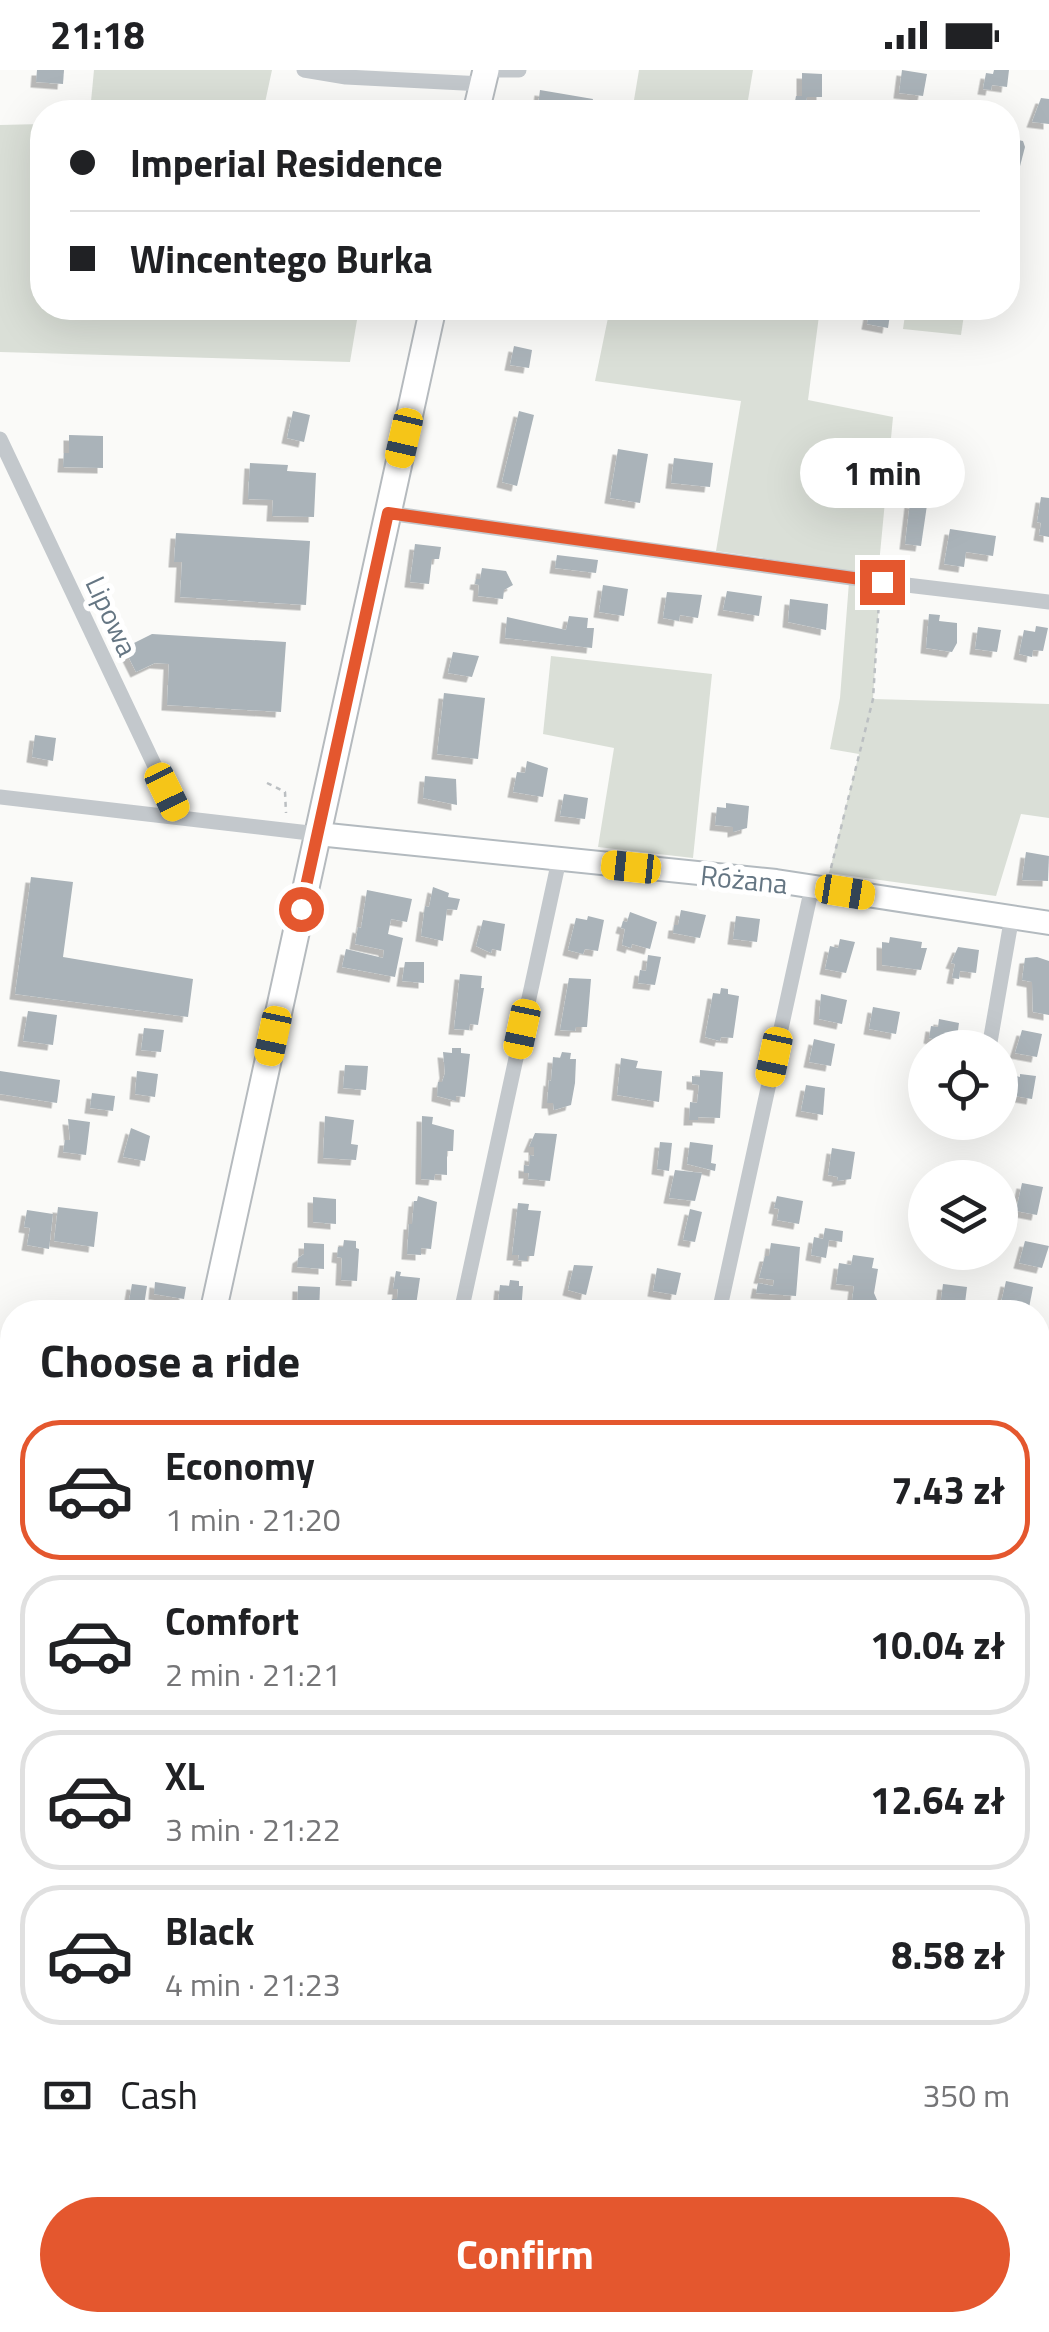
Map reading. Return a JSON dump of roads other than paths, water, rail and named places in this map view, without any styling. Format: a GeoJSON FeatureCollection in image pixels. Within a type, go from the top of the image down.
{"type":"FeatureCollection","features":[{"type":"Feature","properties":{"kind":"main road"},"geometry":{"type":"LineString","coordinates":[[479,100],[485,75]]}},
{"type":"Feature","properties":{"kind":"main road"},"geometry":{"type":"LineString","coordinates":[[216,1300],[430,320]]}},
{"type":"Feature","properties":{"kind":"street"},"geometry":{"type":"LineString","coordinates":[[304,70],[334,76],[485,75],[519,70]]}},
{"type":"Feature","properties":{"kind":"street","name":"Lipowa"},"geometry":{"type":"LineString","coordinates":[[0,439],[178,816]]}},
{"type":"Feature","properties":{"kind":"street"},"geometry":{"type":"LineString","coordinates":[[388,513],[1049,602]]}},
{"type":"Feature","properties":{"kind":"street"},"geometry":{"type":"LineString","coordinates":[[0,797],[318,834]]}},
{"type":"Feature","properties":{"kind":"street","name":"Różana"},"geometry":{"type":"LineString","coordinates":[[318,834],[559,860],[821,880],[1049,923]]}},
{"type":"Feature","properties":{"kind":"street"},"geometry":{"type":"LineString","coordinates":[[464,1300],[559,860]]}},
{"type":"Feature","properties":{"kind":"street"},"geometry":{"type":"LineString","coordinates":[[721,1300],[821,880]]}},
{"type":"Feature","properties":{"kind":"street"},"geometry":{"type":"LineString","coordinates":[[992,1030],[1012,916]]}}]}
